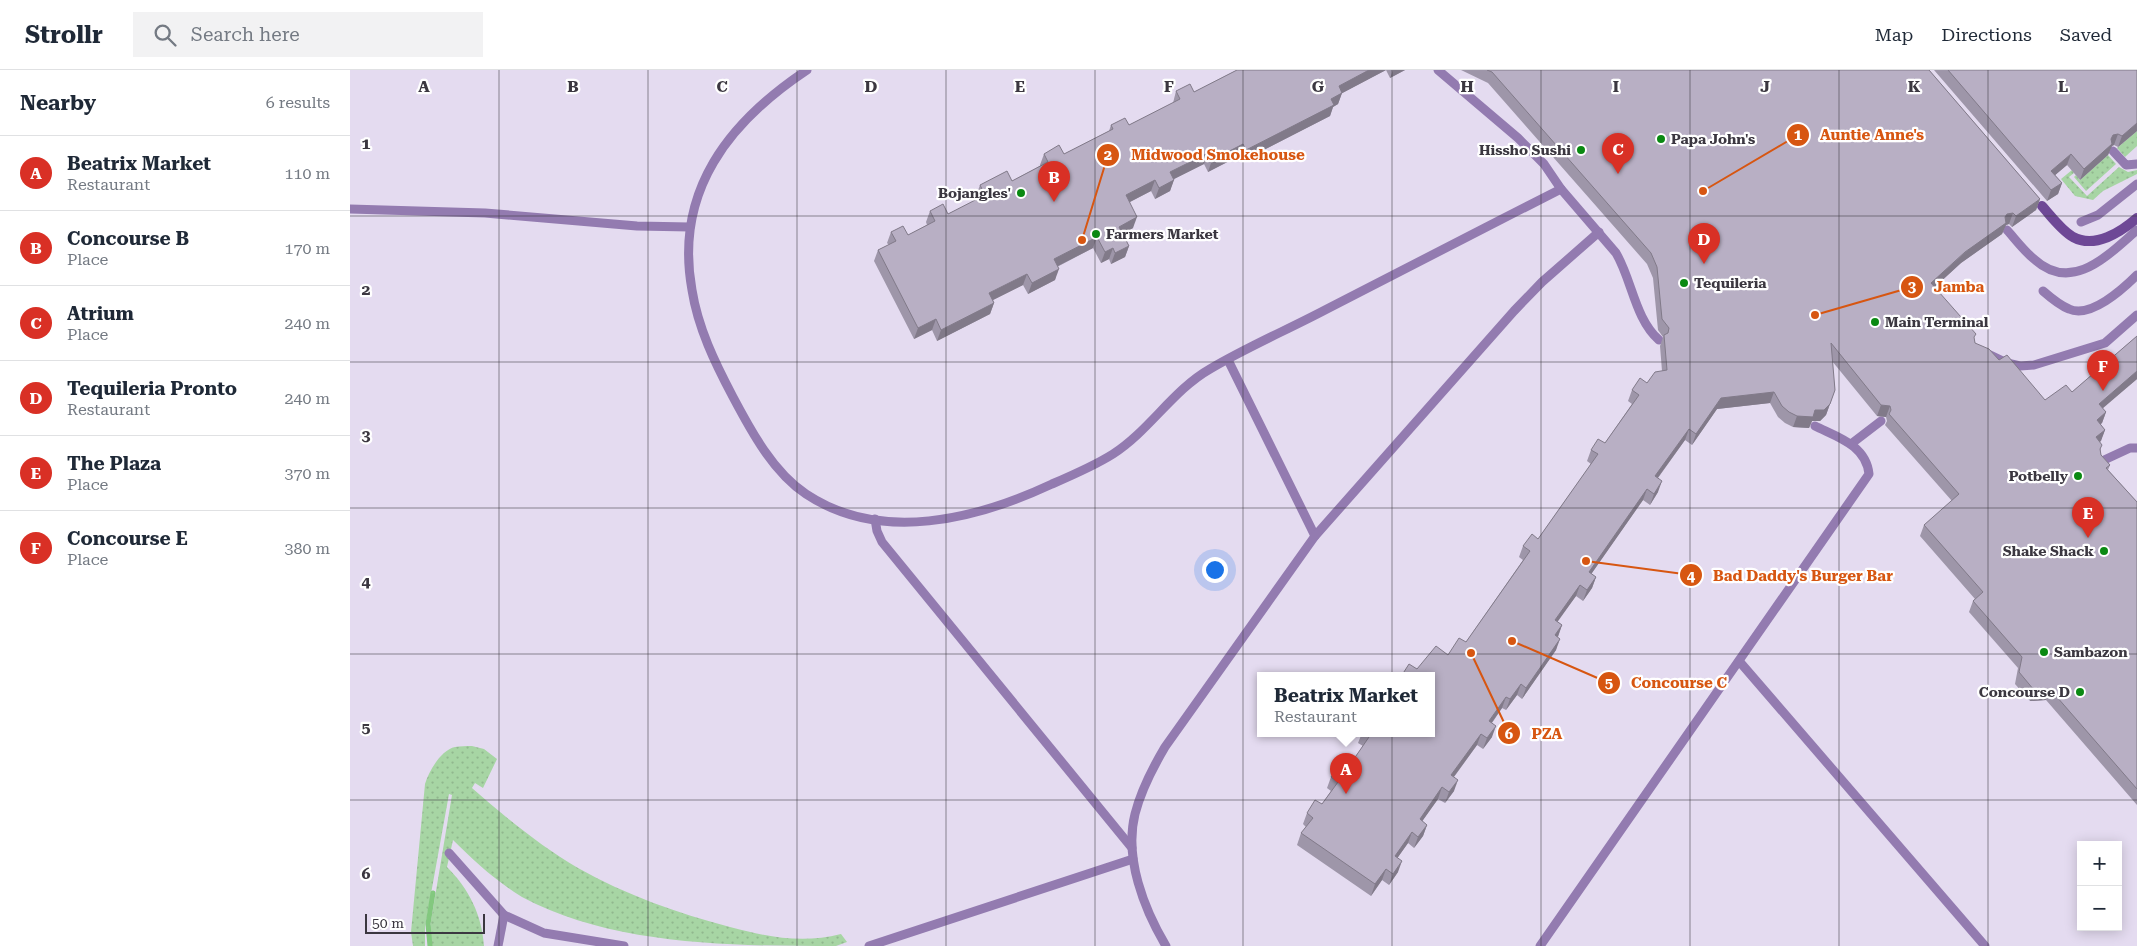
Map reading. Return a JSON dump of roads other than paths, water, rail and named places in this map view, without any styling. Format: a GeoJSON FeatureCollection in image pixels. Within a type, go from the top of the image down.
{"type":"FeatureCollection","features":[{"type":"Feature","properties":{"kind":"main road"},"geometry":{"type":"LineString","coordinates":[[2042,206],[2072,237],[2080,239],[2110,237],[2137,218]]}},
{"type":"Feature","properties":{"kind":"lane"},"geometry":{"type":"LineString","coordinates":[[807,70],[756,110],[722,149],[706,174],[695,199],[690,227],[688,260],[691,289],[698,319],[721,373],[742,414],[764,450],[784,474],[804,493],[824,505],[845,513],[875,519],[927,522],[986,511],[1026,496],[1116,453],[1206,371],[1561,189]]}},
{"type":"Feature","properties":{"kind":"lane"},"geometry":{"type":"LineString","coordinates":[[1438,70],[1518,138],[1544,164],[1561,189],[1599,232],[1623,264],[1649,332],[1659,340]]}},
{"type":"Feature","properties":{"kind":"lane"},"geometry":{"type":"LineString","coordinates":[[2113,151],[2126,165],[2137,164]]}},
{"type":"Feature","properties":{"kind":"lane"},"geometry":{"type":"LineString","coordinates":[[2081,222],[2098,215],[2137,184]]}},
{"type":"Feature","properties":{"kind":"lane"},"geometry":{"type":"LineString","coordinates":[[350,209],[485,213],[637,226],[690,227]]}},
{"type":"Feature","properties":{"kind":"lane"},"geometry":{"type":"LineString","coordinates":[[2007,230],[2034,260],[2056,273],[2078,272],[2094,266],[2137,230]]}},
{"type":"Feature","properties":{"kind":"lane"},"geometry":{"type":"LineString","coordinates":[[1166,946],[1141,898],[1132,848],[1134,815],[1146,780],[1164,747],[1315,536],[1514,311],[1542,282],[1599,232]]}},
{"type":"Feature","properties":{"kind":"lane"},"geometry":{"type":"LineString","coordinates":[[2043,291],[2071,311],[2093,308],[2115,295],[2137,275]]}},
{"type":"Feature","properties":{"kind":"lane"},"geometry":{"type":"LineString","coordinates":[[1976,350],[2013,365],[2034,365],[2105,343],[2137,315]]}},
{"type":"Feature","properties":{"kind":"lane"},"geometry":{"type":"LineString","coordinates":[[1228,360],[1315,536]]}},
{"type":"Feature","properties":{"kind":"lane"},"geometry":{"type":"LineString","coordinates":[[1851,444],[1881,421]]}},
{"type":"Feature","properties":{"kind":"lane"},"geometry":{"type":"LineString","coordinates":[[1540,946],[1869,474],[1863,455],[1851,444],[1815,426]]}},
{"type":"Feature","properties":{"kind":"lane"},"geometry":{"type":"LineString","coordinates":[[2102,461],[2130,448],[2137,448]]}},
{"type":"Feature","properties":{"kind":"lane"},"geometry":{"type":"LineString","coordinates":[[875,519],[877,531],[882,542],[1132,848]]}},
{"type":"Feature","properties":{"kind":"lane"},"geometry":{"type":"LineString","coordinates":[[1739,661],[1985,946]]}},
{"type":"Feature","properties":{"kind":"lane"},"geometry":{"type":"LineString","coordinates":[[449,853],[504,915],[544,933],[624,946]]}},
{"type":"Feature","properties":{"kind":"lane"},"geometry":{"type":"LineString","coordinates":[[869,946],[1133,860]]}},
{"type":"Feature","properties":{"kind":"lane"},"geometry":{"type":"LineString","coordinates":[[498,946],[504,915]]}},
{"type":"Feature","properties":{"kind":"waterway"},"geometry":{"type":"LineString","coordinates":[[430,946],[428,924],[433,893]]}},
{"type":"Feature","properties":{"kind":"place","name":"Papa John's"},"geometry":{"type":"Point","coordinates":[1661,139]}},
{"type":"Feature","properties":{"kind":"place","name":"Hissho Sushi"},"geometry":{"type":"Point","coordinates":[1581,150]}},
{"type":"Feature","properties":{"kind":"place","name":"Atrium"},"geometry":{"type":"Point","coordinates":[1618,174]}},
{"type":"Feature","properties":{"kind":"place","name":"Auntie Anne's"},"geometry":{"type":"Point","coordinates":[1703,191]}},
{"type":"Feature","properties":{"kind":"place","name":"Bojangles'"},"geometry":{"type":"Point","coordinates":[1021,193]}},
{"type":"Feature","properties":{"kind":"place","name":"Concourse B"},"geometry":{"type":"Point","coordinates":[1054,202]}},
{"type":"Feature","properties":{"kind":"place","name":"Farmers Market"},"geometry":{"type":"Point","coordinates":[1096,234]}},
{"type":"Feature","properties":{"kind":"place","name":"Midwood Smokehouse"},"geometry":{"type":"Point","coordinates":[1082,240]}},
{"type":"Feature","properties":{"kind":"place","name":"Tequileria Pronto"},"geometry":{"type":"Point","coordinates":[1704,264]}},
{"type":"Feature","properties":{"kind":"place","name":"Tequileria"},"geometry":{"type":"Point","coordinates":[1684,283]}},
{"type":"Feature","properties":{"kind":"place","name":"Jamba"},"geometry":{"type":"Point","coordinates":[1815,315]}},
{"type":"Feature","properties":{"kind":"place","name":"Main Terminal"},"geometry":{"type":"Point","coordinates":[1875,322]}},
{"type":"Feature","properties":{"kind":"place","name":"Concourse E"},"geometry":{"type":"Point","coordinates":[2103,391]}},
{"type":"Feature","properties":{"kind":"place","name":"Potbelly"},"geometry":{"type":"Point","coordinates":[2078,476]}},
{"type":"Feature","properties":{"kind":"place","name":"The Plaza"},"geometry":{"type":"Point","coordinates":[2088,538]}},
{"type":"Feature","properties":{"kind":"place","name":"Shake Shack"},"geometry":{"type":"Point","coordinates":[2104,551]}},
{"type":"Feature","properties":{"kind":"place","name":"Bad Daddy's Burger Bar"},"geometry":{"type":"Point","coordinates":[1586,561]}},
{"type":"Feature","properties":{"kind":"place","name":"Concourse C"},"geometry":{"type":"Point","coordinates":[1512,641]}},
{"type":"Feature","properties":{"kind":"place","name":"Sambazon"},"geometry":{"type":"Point","coordinates":[2044,652]}},
{"type":"Feature","properties":{"kind":"place","name":"PZA"},"geometry":{"type":"Point","coordinates":[1471,653]}},
{"type":"Feature","properties":{"kind":"place","name":"Concourse D"},"geometry":{"type":"Point","coordinates":[2080,692]}},
{"type":"Feature","properties":{"kind":"place","name":"Beatrix Market"},"geometry":{"type":"Point","coordinates":[1346,794]}}]}
